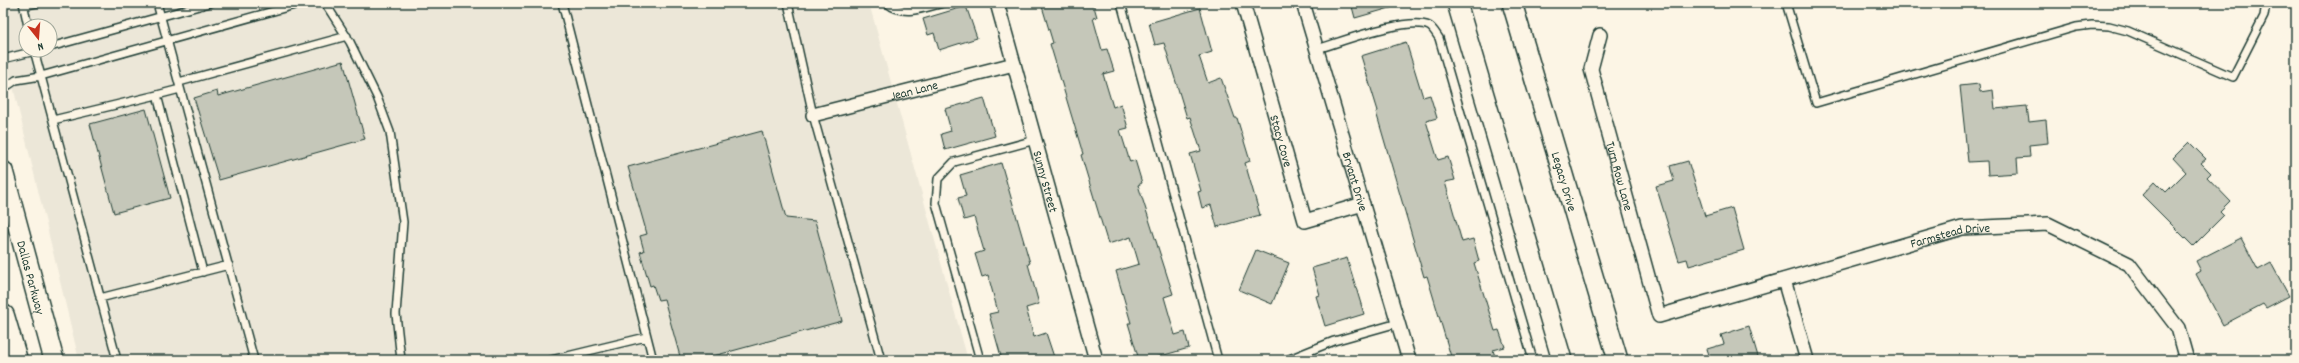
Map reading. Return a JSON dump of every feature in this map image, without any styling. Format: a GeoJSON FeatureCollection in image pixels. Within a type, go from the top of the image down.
{"type":"FeatureCollection","features":[{"type":"Feature","properties":{"kind":"highway"},"geometry":{"type":"LineString","coordinates":[[3,316],[16,360]]}},
{"type":"Feature","properties":{"kind":"main road"},"geometry":{"type":"LineString","coordinates":[[1457,3],[1562,360]]}},
{"type":"Feature","properties":{"kind":"main road","name":"Legacy Drive"},"geometry":{"type":"LineString","coordinates":[[1512,3],[1618,360]]}},
{"type":"Feature","properties":{"kind":"main road","name":"Dallas Parkway"},"geometry":{"type":"LineString","coordinates":[[3,171],[54,360]]}},
{"type":"Feature","properties":{"kind":"street","name":"Sunny Street"},"geometry":{"type":"LineString","coordinates":[[997,3],[1096,360]]}},
{"type":"Feature","properties":{"kind":"street","name":"Stacy Cove"},"geometry":{"type":"LineString","coordinates":[[1243,3],[1305,221],[1363,204]]}},
{"type":"Feature","properties":{"kind":"street","name":"Bryant Drive"},"geometry":{"type":"LineString","coordinates":[[1304,3],[1409,360]]}},
{"type":"Feature","properties":{"kind":"street","name":"Turn Row Lane"},"geometry":{"type":"LineString","coordinates":[[1600,35],[1591,69],[1659,316]]}},
{"type":"Feature","properties":{"kind":"street","name":"Jean Lane"},"geometry":{"type":"LineString","coordinates":[[813,115],[1014,64]]}},
{"type":"Feature","properties":{"kind":"street","name":"Farmstead Drive"},"geometry":{"type":"LineString","coordinates":[[1659,316],[1962,228],[2048,224],[2129,264],[2178,328],[2187,360]]}},
{"type":"Feature","properties":{"kind":"street"},"geometry":{"type":"LineString","coordinates":[[1784,280],[1807,360]]}},
{"type":"Feature","properties":{"kind":"lane"},"geometry":{"type":"LineString","coordinates":[[26,18],[23,5],[37,3]]}},
{"type":"Feature","properties":{"kind":"lane"},"geometry":{"type":"LineString","coordinates":[[157,3],[254,360]]}},
{"type":"Feature","properties":{"kind":"lane"},"geometry":{"type":"LineString","coordinates":[[58,45],[210,3]]}},
{"type":"Feature","properties":{"kind":"lane"},"geometry":{"type":"LineString","coordinates":[[3,89],[16,80],[41,76],[302,3]]}},
{"type":"Feature","properties":{"kind":"lane"},"geometry":{"type":"LineString","coordinates":[[325,3],[347,36],[379,104],[390,132],[403,222],[396,314],[400,360]]}},
{"type":"Feature","properties":{"kind":"lane"},"geometry":{"type":"LineString","coordinates":[[562,3],[653,360]]}},
{"type":"Feature","properties":{"kind":"lane"},"geometry":{"type":"LineString","coordinates":[[788,3],[813,115],[881,360]]}},
{"type":"Feature","properties":{"kind":"lane"},"geometry":{"type":"LineString","coordinates":[[887,3],[895,9],[906,11],[920,10],[943,3]]}},
{"type":"Feature","properties":{"kind":"lane"},"geometry":{"type":"LineString","coordinates":[[1120,3],[1218,360]]}},
{"type":"Feature","properties":{"kind":"lane"},"geometry":{"type":"LineString","coordinates":[[1786,3],[1816,103],[2076,27],[2092,25],[2109,26],[2128,32],[2233,77],[2264,16],[2266,3]]}},
{"type":"Feature","properties":{"kind":"lane"},"geometry":{"type":"LineString","coordinates":[[1317,50],[1402,24],[1418,23],[1430,26],[1439,38],[1533,360]]}},
{"type":"Feature","properties":{"kind":"lane"},"geometry":{"type":"LineString","coordinates":[[53,120],[157,94],[347,36]]}},
{"type":"Feature","properties":{"kind":"lane"},"geometry":{"type":"LineString","coordinates":[[3,59],[18,55]]}},
{"type":"Feature","properties":{"kind":"lane"},"geometry":{"type":"LineString","coordinates":[[38,58],[41,76],[117,360]]}},
{"type":"Feature","properties":{"kind":"lane"},"geometry":{"type":"LineString","coordinates":[[157,94],[203,272]]}},
{"type":"Feature","properties":{"kind":"lane"},"geometry":{"type":"LineString","coordinates":[[980,360],[936,203],[938,179],[954,162],[1035,140]]}},
{"type":"Feature","properties":{"kind":"lane"},"geometry":{"type":"LineString","coordinates":[[100,298],[228,265]]}},
{"type":"Feature","properties":{"kind":"lane"},"geometry":{"type":"LineString","coordinates":[[1287,360],[1334,342],[1398,323]]}},
{"type":"Feature","properties":{"kind":"lane"},"geometry":{"type":"LineString","coordinates":[[551,360],[646,337]]}},
{"type":"Feature","properties":{"kind":"shaded area"},"geometry":{"type":"Polygon","coordinates":[[[3,3],[869,3],[968,360],[79,360],[3,45],[3,3]]]}},
{"type":"Feature","properties":{"kind":"building"},"geometry":{"type":"Polygon","coordinates":[[[1041,3],[1093,3],[1097,17],[1093,18],[1102,50],[1107,49],[1114,71],[1103,74],[1113,107],[1121,104],[1128,128],[1120,130],[1130,162],[1135,160],[1142,183],[1138,185],[1173,294],[1164,297],[1175,335],[1185,332],[1189,348],[1147,360],[1139,360],[1128,323],[1131,323],[1116,271],[1139,264],[1131,237],[1108,244],[1050,44],[1053,43],[1041,3]]]}},
{"type":"Feature","properties":{"kind":"building"},"geometry":{"type":"Polygon","coordinates":[[[1351,3],[1396,3],[1397,6],[1355,18],[1351,3]]]}},
{"type":"Feature","properties":{"kind":"building"},"geometry":{"type":"Polygon","coordinates":[[[966,6],[977,38],[939,50],[934,33],[928,35],[923,19],[966,6]]]}},
{"type":"Feature","properties":{"kind":"building"},"geometry":{"type":"Polygon","coordinates":[[[1200,8],[1212,52],[1199,56],[1208,83],[1221,78],[1235,118],[1237,118],[1250,161],[1245,163],[1260,215],[1217,227],[1211,205],[1202,208],[1198,192],[1201,191],[1190,154],[1201,151],[1190,117],[1187,118],[1164,43],[1155,45],[1149,23],[1200,8]]]}},
{"type":"Feature","properties":{"kind":"building"},"geometry":{"type":"Polygon","coordinates":[[[1406,42],[1423,97],[1430,95],[1437,118],[1426,121],[1438,160],[1448,157],[1455,180],[1445,182],[1462,242],[1473,239],[1479,261],[1474,263],[1495,331],[1499,330],[1505,347],[1493,350],[1496,360],[1452,360],[1427,276],[1424,277],[1376,112],[1378,111],[1361,56],[1406,42]]]}},
{"type":"Feature","properties":{"kind":"building"},"geometry":{"type":"Polygon","coordinates":[[[343,61],[365,139],[219,180],[194,98],[217,91],[218,96],[343,61]]]}},
{"type":"Feature","properties":{"kind":"building"},"geometry":{"type":"Polygon","coordinates":[[[1979,84],[1980,92],[1993,90],[1995,109],[2027,106],[2029,122],[2046,120],[2048,143],[2029,145],[2030,157],[2017,158],[2018,173],[1988,175],[1987,161],[1968,162],[1960,86],[1979,84]]]}},
{"type":"Feature","properties":{"kind":"building"},"geometry":{"type":"Polygon","coordinates":[[[984,98],[995,136],[945,150],[941,134],[951,131],[945,109],[984,98]]]}},
{"type":"Feature","properties":{"kind":"building"},"geometry":{"type":"Polygon","coordinates":[[[146,109],[170,198],[114,213],[90,124],[146,109]]]}},
{"type":"Feature","properties":{"kind":"building"},"geometry":{"type":"Polygon","coordinates":[[[762,131],[786,218],[815,221],[842,321],[699,360],[681,360],[664,299],[658,300],[653,285],[650,286],[640,252],[644,251],[640,236],[647,234],[628,167],[762,131]]]}},
{"type":"Feature","properties":{"kind":"building"},"geometry":{"type":"Polygon","coordinates":[[[2189,142],[2206,159],[2201,163],[2211,173],[2207,177],[2230,201],[2220,211],[2224,215],[2193,246],[2142,195],[2155,181],[2166,192],[2186,172],[2173,158],[2189,142]]]}},
{"type":"Feature","properties":{"kind":"building"},"geometry":{"type":"Polygon","coordinates":[[[1688,161],[1705,216],[1732,208],[1744,250],[1689,266],[1687,259],[1679,261],[1656,186],[1674,181],[1670,166],[1688,161]]]}},
{"type":"Feature","properties":{"kind":"building"},"geometry":{"type":"Polygon","coordinates":[[[1001,163],[1030,263],[1028,264],[1039,304],[1026,308],[1034,337],[1046,333],[1055,360],[1002,360],[989,314],[998,312],[988,275],[982,277],[975,254],[984,251],[974,217],[964,220],[958,198],[966,196],[960,175],[1001,163]]]}},
{"type":"Feature","properties":{"kind":"building"},"geometry":{"type":"Polygon","coordinates":[[[2241,238],[2258,270],[2271,263],[2289,296],[2266,308],[2263,304],[2223,325],[2196,274],[2201,271],[2196,261],[2241,238]]]}},
{"type":"Feature","properties":{"kind":"building"},"geometry":{"type":"Polygon","coordinates":[[[1256,250],[1289,263],[1272,304],[1239,290],[1256,250]]]}},
{"type":"Feature","properties":{"kind":"building"},"geometry":{"type":"Polygon","coordinates":[[[1347,258],[1364,314],[1325,326],[1316,296],[1320,295],[1312,268],[1347,258]]]}},
{"type":"Feature","properties":{"kind":"building"},"geometry":{"type":"Polygon","coordinates":[[[1749,326],[1759,360],[1711,360],[1707,349],[1724,344],[1721,335],[1749,326]]]}}]}
